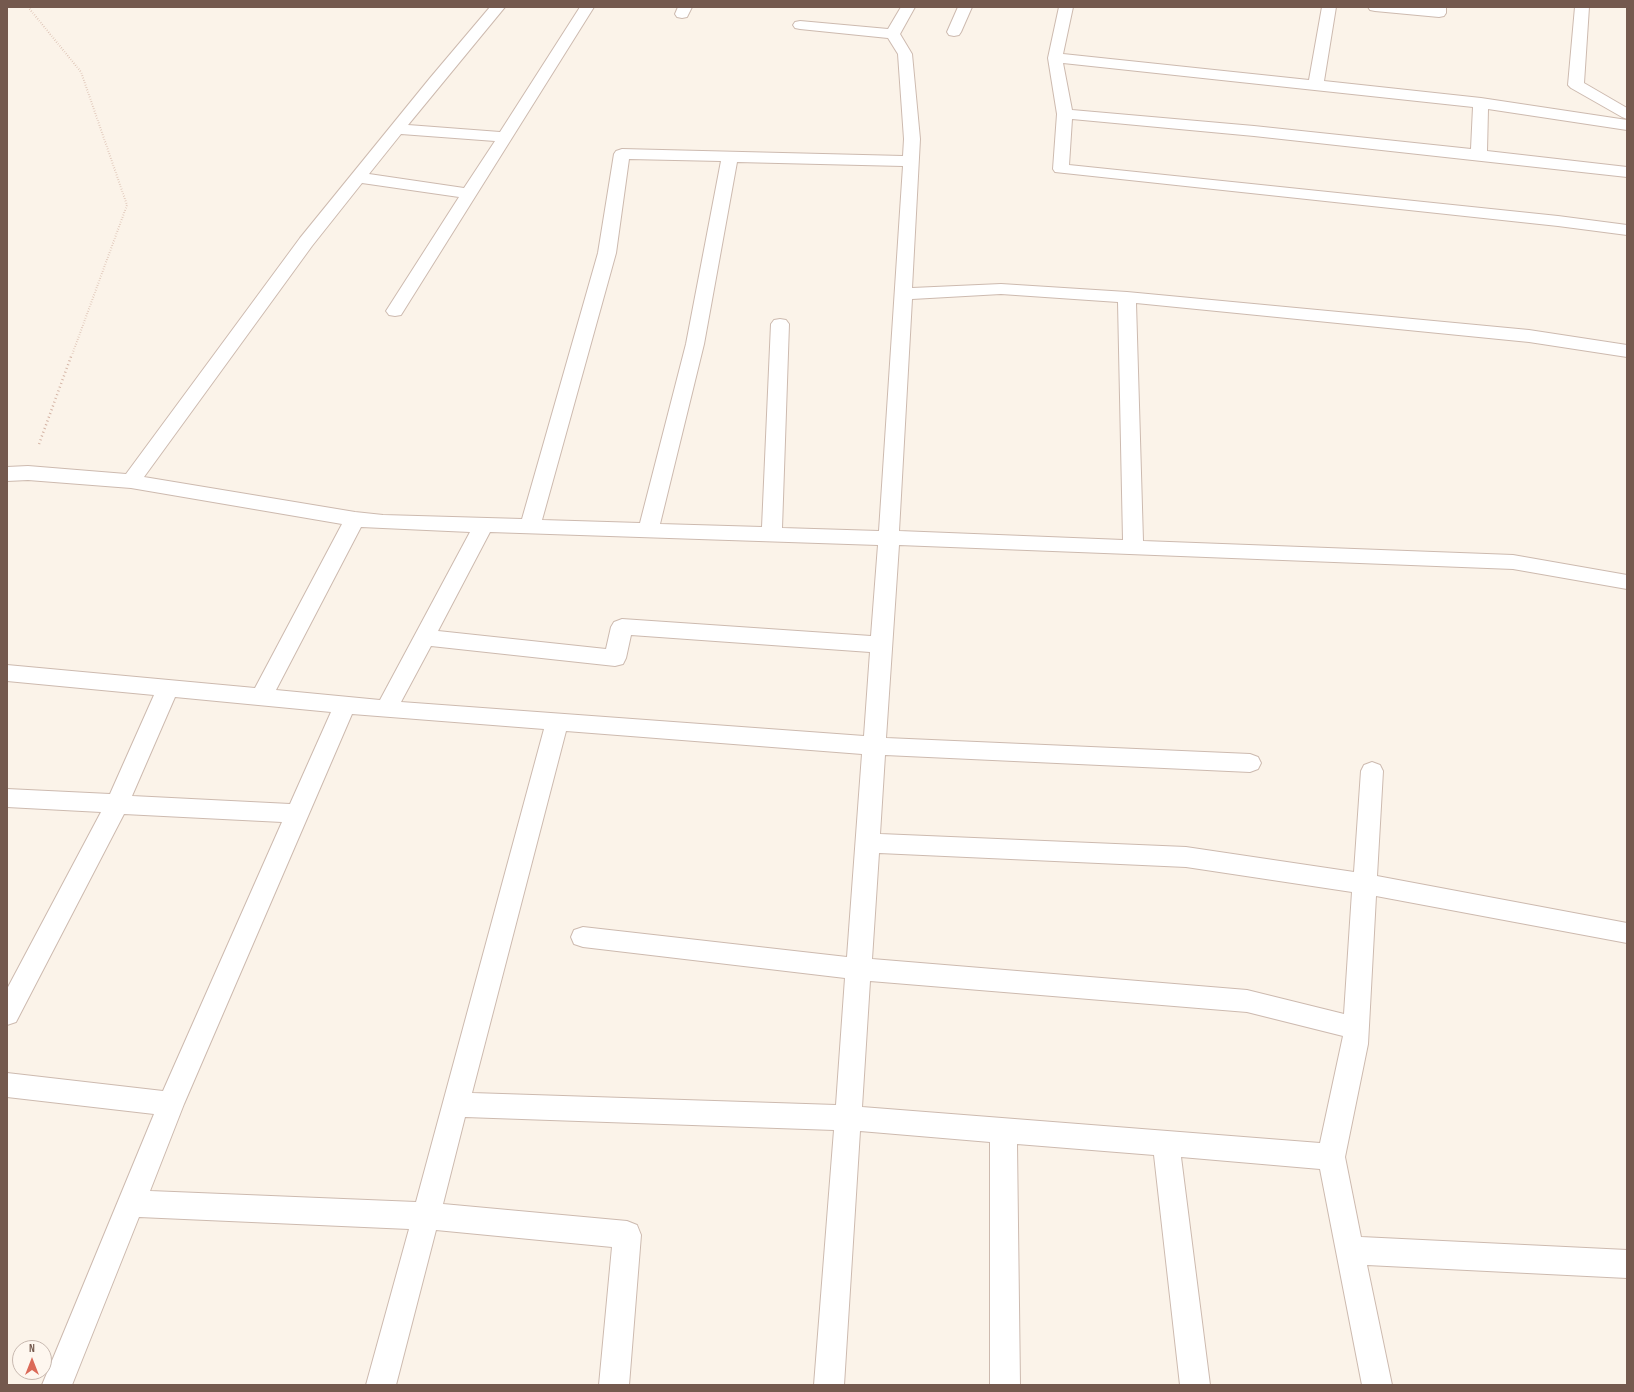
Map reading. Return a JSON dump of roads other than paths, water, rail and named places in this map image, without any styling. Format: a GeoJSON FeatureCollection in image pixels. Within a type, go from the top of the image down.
{"type":"FeatureCollection","features":[{"type":"Feature","properties":{"kind":"street"},"geometry":{"type":"LineString","coordinates":[[131,481],[306,242],[357,177],[498,7]]}},
{"type":"Feature","properties":{"kind":"street"},"geometry":{"type":"LineString","coordinates":[[395,311],[587,7]]}},
{"type":"Feature","properties":{"kind":"street"},"geometry":{"type":"LineString","coordinates":[[893,34],[908,7]]}},
{"type":"Feature","properties":{"kind":"street"},"geometry":{"type":"LineString","coordinates":[[954,32],[965,7]]}},
{"type":"Feature","properties":{"kind":"street"},"geometry":{"type":"LineString","coordinates":[[1066,7],[1055,58],[1065,114],[1061,170],[1558,221],[1627,230]]}},
{"type":"Feature","properties":{"kind":"street"},"geometry":{"type":"LineString","coordinates":[[1316,85],[1329,7]]}},
{"type":"Feature","properties":{"kind":"street"},"geometry":{"type":"LineString","coordinates":[[1375,7],[1439,13],[1438,7]]}},
{"type":"Feature","properties":{"kind":"street"},"geometry":{"type":"LineString","coordinates":[[1582,7],[1576,85],[1627,114]]}},
{"type":"Feature","properties":{"kind":"street"},"geometry":{"type":"LineString","coordinates":[[800,25],[893,34]]}},
{"type":"Feature","properties":{"kind":"street"},"geometry":{"type":"LineString","coordinates":[[829,1385],[889,538],[911,161],[912,139],[905,54],[893,34]]}},
{"type":"Feature","properties":{"kind":"street"},"geometry":{"type":"LineString","coordinates":[[1055,58],[1481,103],[1627,125]]}},
{"type":"Feature","properties":{"kind":"street"},"geometry":{"type":"LineString","coordinates":[[1479,155],[1481,103]]}},
{"type":"Feature","properties":{"kind":"street"},"geometry":{"type":"LineString","coordinates":[[1065,114],[1254,130],[1627,172]]}},
{"type":"Feature","properties":{"kind":"street"},"geometry":{"type":"LineString","coordinates":[[397,129],[505,137]]}},
{"type":"Feature","properties":{"kind":"street"},"geometry":{"type":"LineString","coordinates":[[530,527],[607,253],[622,154],[911,161]]}},
{"type":"Feature","properties":{"kind":"street"},"geometry":{"type":"LineString","coordinates":[[648,530],[695,344],[730,157]]}},
{"type":"Feature","properties":{"kind":"street"},"geometry":{"type":"LineString","coordinates":[[357,177],[469,194]]}},
{"type":"Feature","properties":{"kind":"street"},"geometry":{"type":"LineString","coordinates":[[903,294],[1001,289],[1127,297],[1529,336],[1627,352]]}},
{"type":"Feature","properties":{"kind":"street"},"geometry":{"type":"LineString","coordinates":[[1127,297],[1133,547]]}},
{"type":"Feature","properties":{"kind":"street"},"geometry":{"type":"LineString","coordinates":[[772,534],[780,324]]}},
{"type":"Feature","properties":{"kind":"street"},"geometry":{"type":"LineString","coordinates":[[7,474],[28,473],[131,481],[355,519],[383,522],[889,538],[1512,562],[1627,582]]}},
{"type":"Feature","properties":{"kind":"street"},"geometry":{"type":"LineString","coordinates":[[261,697],[355,519]]}},
{"type":"Feature","properties":{"kind":"street"},"geometry":{"type":"LineString","coordinates":[[386,709],[484,525]]}},
{"type":"Feature","properties":{"kind":"street"},"geometry":{"type":"LineString","coordinates":[[424,637],[615,658],[622,627],[881,645]]}},
{"type":"Feature","properties":{"kind":"street"},"geometry":{"type":"LineString","coordinates":[[7,673],[386,709],[874,746],[1250,763]]}},
{"type":"Feature","properties":{"kind":"street"},"geometry":{"type":"LineString","coordinates":[[7,1014],[117,804],[168,688]]}},
{"type":"Feature","properties":{"kind":"street"},"geometry":{"type":"LineString","coordinates":[[57,1385],[171,1104],[345,705]]}},
{"type":"Feature","properties":{"kind":"street"},"geometry":{"type":"LineString","coordinates":[[381,1385],[557,722]]}},
{"type":"Feature","properties":{"kind":"street"},"geometry":{"type":"LineString","coordinates":[[1372,771],[1355,1044],[1331,1157],[1378,1385]]}},
{"type":"Feature","properties":{"kind":"street"},"geometry":{"type":"LineString","coordinates":[[7,798],[298,814]]}},
{"type":"Feature","properties":{"kind":"street"},"geometry":{"type":"LineString","coordinates":[[867,843],[1186,857],[1365,884],[1627,933]]}},
{"type":"Feature","properties":{"kind":"street"},"geometry":{"type":"LineString","coordinates":[[583,937],[858,969],[1247,1001],[1356,1028]]}},
{"type":"Feature","properties":{"kind":"street"},"geometry":{"type":"LineString","coordinates":[[7,1085],[171,1104]]}},
{"type":"Feature","properties":{"kind":"street"},"geometry":{"type":"LineString","coordinates":[[455,1105],[848,1118],[1331,1157]]}},
{"type":"Feature","properties":{"kind":"street"},"geometry":{"type":"LineString","coordinates":[[1002,1130],[1005,1385]]}},
{"type":"Feature","properties":{"kind":"street"},"geometry":{"type":"LineString","coordinates":[[1166,1144],[1195,1385]]}},
{"type":"Feature","properties":{"kind":"street"},"geometry":{"type":"LineString","coordinates":[[131,1203],[426,1216],[627,1235],[614,1385]]}},
{"type":"Feature","properties":{"kind":"street"},"geometry":{"type":"LineString","coordinates":[[1350,1250],[1627,1264]]}}]}
